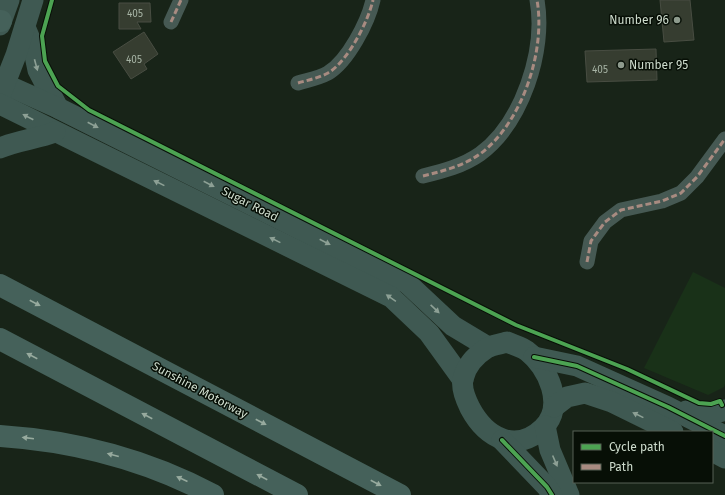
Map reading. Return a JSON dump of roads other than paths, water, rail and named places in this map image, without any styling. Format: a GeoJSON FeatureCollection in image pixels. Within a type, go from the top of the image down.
{"type":"FeatureCollection","features":[{"type":"Feature","properties":{"kind":"highway","name":"Sunshine Motorway"},"geometry":{"type":"LineString","coordinates":[[0,285],[400,495]]}},
{"type":"Feature","properties":{"kind":"highway"},"geometry":{"type":"LineString","coordinates":[[0,339],[297,495]]}},
{"type":"Feature","properties":{"kind":"highway"},"geometry":{"type":"LineString","coordinates":[[0,436],[55,442],[118,456],[183,479],[213,495]]}},
{"type":"Feature","properties":{"kind":"main road"},"geometry":{"type":"LineString","coordinates":[[0,22],[9,0]]}},
{"type":"Feature","properties":{"kind":"main road"},"geometry":{"type":"LineString","coordinates":[[2,87],[25,28],[33,0]]}},
{"type":"Feature","properties":{"kind":"main road"},"geometry":{"type":"LineString","coordinates":[[25,28],[32,46],[38,70],[58,108]]}},
{"type":"Feature","properties":{"kind":"main road","name":"Sugar Road"},"geometry":{"type":"LineString","coordinates":[[2,87],[58,108],[407,283],[453,326],[488,347]]}},
{"type":"Feature","properties":{"kind":"main road","name":"Sugar Road"},"geometry":{"type":"LineString","coordinates":[[0,104],[391,297],[429,333],[463,380]]}},
{"type":"Feature","properties":{"kind":"main road"},"geometry":{"type":"LineString","coordinates":[[0,148],[29,137],[42,137],[55,132]]}},
{"type":"Feature","properties":{"kind":"main road"},"geometry":{"type":"LineString","coordinates":[[502,440],[516,442],[532,438],[545,426],[552,415],[554,408],[553,390],[545,372],[534,357],[525,349],[507,342],[488,347],[471,361],[463,380],[465,398],[475,417],[486,429],[502,440],[533,472],[552,495]]}},
{"type":"Feature","properties":{"kind":"main road"},"geometry":{"type":"LineString","coordinates":[[534,357],[577,366],[668,407],[725,436]]}},
{"type":"Feature","properties":{"kind":"main road"},"geometry":{"type":"LineString","coordinates":[[554,408],[567,397],[585,393],[612,402],[671,431]]}},
{"type":"Feature","properties":{"kind":"main road"},"geometry":{"type":"LineString","coordinates":[[668,407],[702,414],[719,413],[725,410]]}},
{"type":"Feature","properties":{"kind":"main road"},"geometry":{"type":"LineString","coordinates":[[545,426],[550,450],[569,495]]}},
{"type":"Feature","properties":{"kind":"main road"},"geometry":{"type":"LineString","coordinates":[[713,452],[725,458]]}},
{"type":"Feature","properties":{"kind":"street"},"geometry":{"type":"LineString","coordinates":[[171,22],[181,0]]}},
{"type":"Feature","properties":{"kind":"street"},"geometry":{"type":"LineString","coordinates":[[298,83],[328,73],[343,60],[365,23],[373,0]]}},
{"type":"Feature","properties":{"kind":"street"},"geometry":{"type":"LineString","coordinates":[[423,176],[456,167],[480,154],[498,138],[523,97],[532,71],[538,39],[539,12],[537,0]]}},
{"type":"Feature","properties":{"kind":"street"},"geometry":{"type":"LineString","coordinates":[[587,262],[591,241],[605,222],[621,210],[662,202],[681,193],[697,177],[725,138]]}},
{"type":"Feature","properties":{"kind":"place","name":"Number 96"},"geometry":{"type":"Point","coordinates":[677,20]}},
{"type":"Feature","properties":{"kind":"place","name":"Number 95"},"geometry":{"type":"Point","coordinates":[621,65]}}]}
